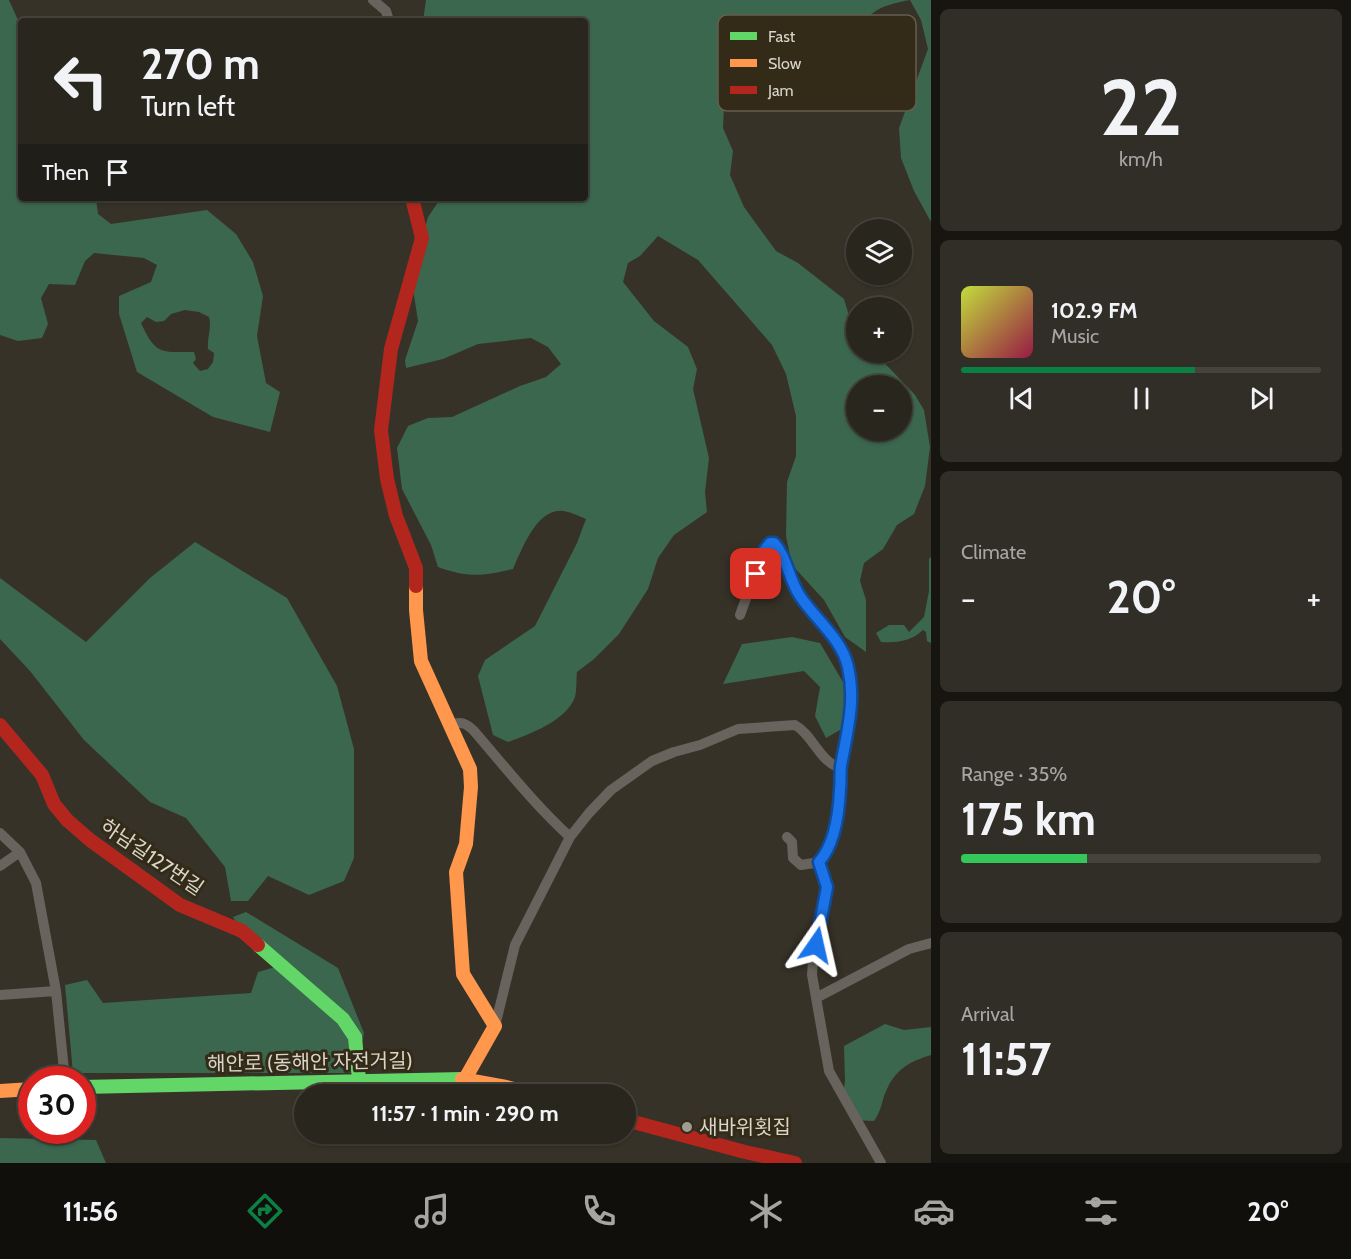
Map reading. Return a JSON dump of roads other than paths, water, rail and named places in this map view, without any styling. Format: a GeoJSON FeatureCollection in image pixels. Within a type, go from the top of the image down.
{"type":"FeatureCollection","features":[{"type":"Feature","properties":{"kind":"street"},"geometry":{"type":"LineString","coordinates":[[373,0],[386,10],[388,18]]}},
{"type":"Feature","properties":{"kind":"street"},"geometry":{"type":"LineString","coordinates":[[412,201],[422,238],[391,349],[381,430],[387,479],[396,516],[416,568],[416,610],[421,661],[470,769],[471,787],[466,843],[456,872],[463,975],[495,1026]]}},
{"type":"Feature","properties":{"kind":"street"},"geometry":{"type":"LineString","coordinates":[[740,615],[763,552],[770,543],[774,543],[779,548],[791,581],[800,596],[828,631],[848,666],[853,698],[852,710],[841,768],[838,810],[834,831],[825,856],[819,862],[801,865],[793,858],[792,842],[787,837]]}},
{"type":"Feature","properties":{"kind":"street"},"geometry":{"type":"LineString","coordinates":[[451,725],[458,722],[467,724],[524,787],[544,814],[570,837]]}},
{"type":"Feature","properties":{"kind":"street","name":"하남길127번길"},"geometry":{"type":"LineString","coordinates":[[0,725],[42,775],[54,804],[67,820],[90,840],[180,905],[242,931],[343,1018],[355,1036],[359,1080]]}},
{"type":"Feature","properties":{"kind":"street"},"geometry":{"type":"LineString","coordinates":[[465,1079],[495,1026],[515,945],[570,837],[611,790],[652,761],[738,729],[795,725],[806,734],[833,766],[841,768]]}},
{"type":"Feature","properties":{"kind":"street"},"geometry":{"type":"LineString","coordinates":[[0,833],[20,852],[36,883],[56,991],[64,1066]]}},
{"type":"Feature","properties":{"kind":"street"},"geometry":{"type":"LineString","coordinates":[[0,866],[20,852]]}},
{"type":"Feature","properties":{"kind":"street"},"geometry":{"type":"LineString","coordinates":[[819,862],[827,887],[812,975],[829,1071],[880,1163]]}},
{"type":"Feature","properties":{"kind":"street"},"geometry":{"type":"LineString","coordinates":[[816,998],[909,949],[931,943]]}},
{"type":"Feature","properties":{"kind":"street"},"geometry":{"type":"LineString","coordinates":[[0,995],[56,991]]}},
{"type":"Feature","properties":{"kind":"street","name":"해안로 (동해안 자전거길)"},"geometry":{"type":"LineString","coordinates":[[96,1087],[465,1079],[491,1084]]}},
{"type":"Feature","properties":{"kind":"street"},"geometry":{"type":"LineString","coordinates":[[0,1091],[18,1090]]}},
{"type":"Feature","properties":{"kind":"street"},"geometry":{"type":"LineString","coordinates":[[636,1123],[744,1152],[795,1163]]}},
{"type":"Feature","properties":{"kind":"place","name":"새바위횟집"},"geometry":{"type":"Point","coordinates":[687,1127]}}]}
